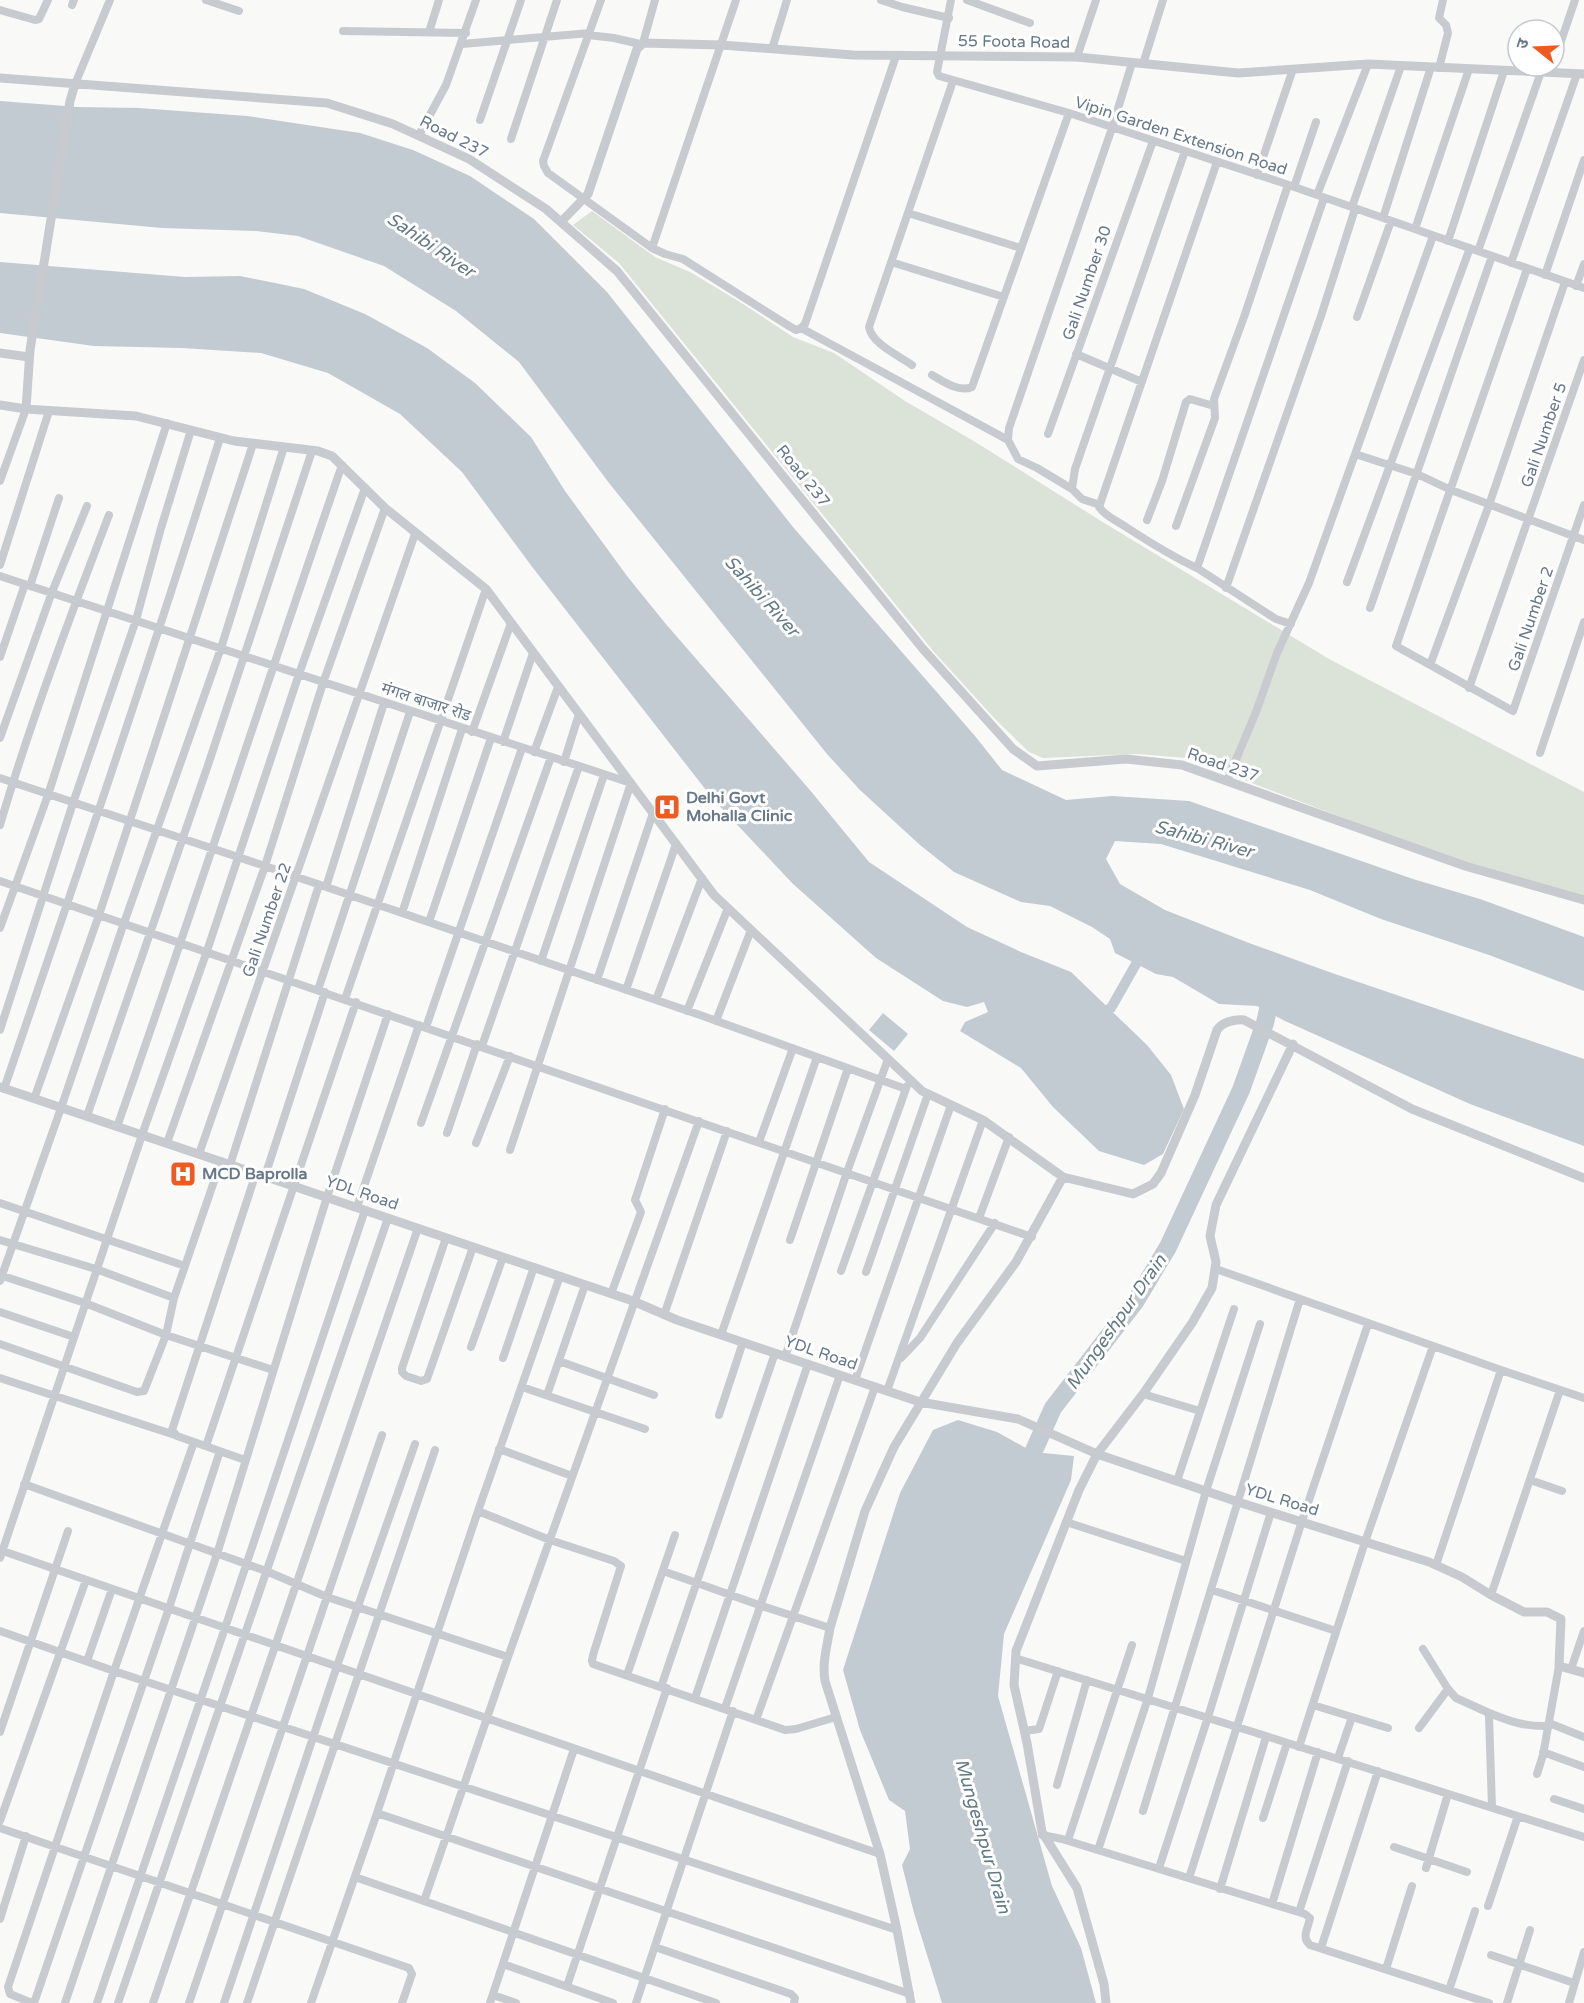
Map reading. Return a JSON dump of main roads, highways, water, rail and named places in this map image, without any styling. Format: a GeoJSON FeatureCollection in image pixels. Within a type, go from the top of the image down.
{"type":"FeatureCollection","features":[{"type":"Feature","properties":{"kind":"water","name":"Sahibi River"},"geometry":{"type":"Polygon","coordinates":[[[0,101],[247,116],[360,133],[413,150],[470,176],[534,219],[607,292],[793,527],[1002,770],[1066,800],[1112,796],[1189,801],[1413,879],[1480,899],[1584,937],[1584,991],[1489,955],[1381,919],[1310,890],[1161,844],[1115,841],[1106,859],[1120,884],[1165,910],[1332,973],[1584,1059],[1584,1146],[1470,1104],[1285,1021],[1257,1006],[1219,1004],[1173,977],[1156,974],[1115,953],[1110,939],[1092,927],[1050,906],[1021,902],[954,872],[920,845],[860,790],[827,754],[609,483],[519,362],[456,311],[384,266],[298,236],[256,231],[162,228],[0,213],[0,101]]]}},
{"type":"Feature","properties":{"kind":"water"},"geometry":{"type":"Polygon","coordinates":[[[0,262],[185,277],[240,276],[304,289],[365,314],[427,348],[475,383],[531,437],[565,491],[627,576],[869,862],[967,927],[1071,972],[1147,1045],[1171,1075],[1184,1109],[1163,1154],[1144,1165],[1099,1151],[1053,1107],[1021,1068],[960,1031],[965,1022],[988,1012],[984,1002],[967,1007],[943,1001],[876,958],[792,883],[713,799],[533,568],[462,472],[400,414],[328,373],[261,353],[94,346],[0,333],[0,262]]]}},
{"type":"Feature","properties":{"kind":"water"},"geometry":{"type":"Polygon","coordinates":[[[883,1013],[908,1034],[894,1051],[869,1030],[883,1013]]]}},
{"type":"Feature","properties":{"kind":"water"},"geometry":{"type":"Polygon","coordinates":[[[958,1420],[997,1432],[1033,1452],[1074,1456],[1071,1480],[1004,1634],[998,1696],[1052,1886],[1081,1948],[1096,2003],[942,2003],[914,1913],[902,1865],[910,1849],[905,1811],[889,1800],[860,1730],[843,1670],[900,1493],[933,1430],[958,1420]]]}},
{"type":"Feature","properties":{"kind":"waterway"},"geometry":{"type":"LineString","coordinates":[[1097,1014],[1111,1008],[1136,964]]}},
{"type":"Feature","properties":{"kind":"waterway","name":"Mungeshpur Drain"},"geometry":{"type":"LineString","coordinates":[[1023,1475],[1053,1408],[1135,1302],[1168,1247],[1241,1090],[1265,1023],[1272,991],[1270,990]]}},
{"type":"Feature","properties":{"kind":"place","name":"Delhi Govt Mohalla Clinic"},"geometry":{"type":"Point","coordinates":[667,807]}},
{"type":"Feature","properties":{"kind":"place","name":"MCD Baprolla"},"geometry":{"type":"Point","coordinates":[183,1174]}}]}
